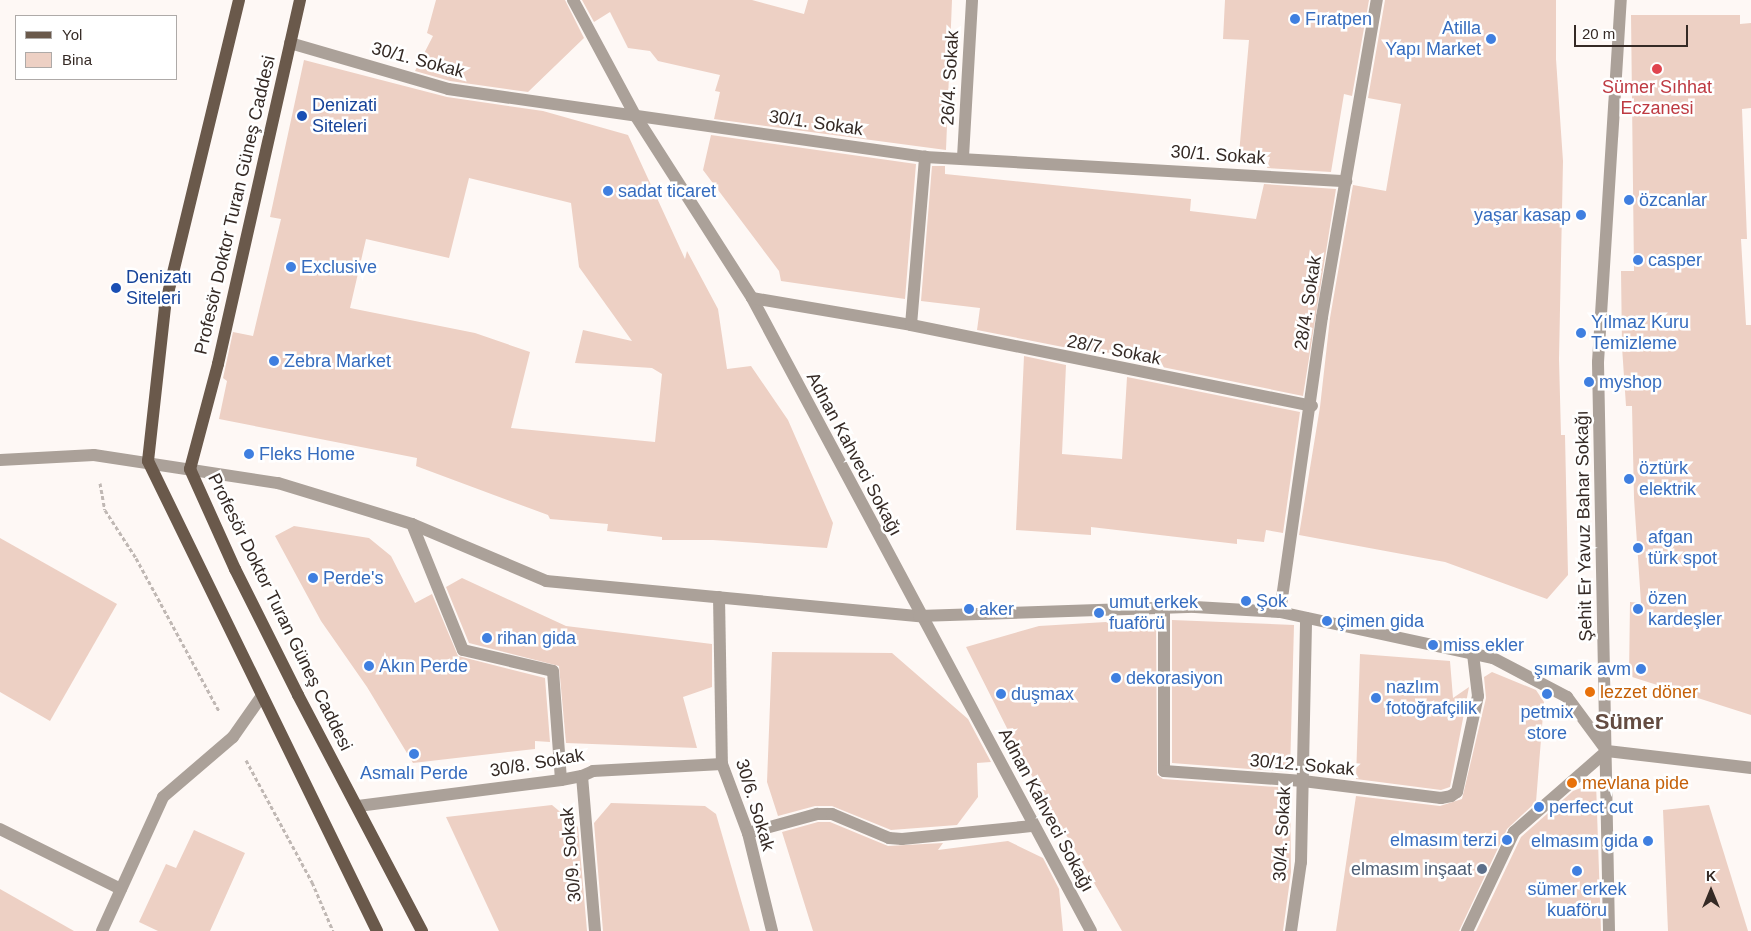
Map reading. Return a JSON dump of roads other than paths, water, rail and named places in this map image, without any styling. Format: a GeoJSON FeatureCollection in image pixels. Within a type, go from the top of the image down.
{"type":"FeatureCollection","features":[{"type":"Feature","properties":{"kind":"main road"},"geometry":{"type":"LineString","coordinates":[[239,0],[164,307],[148,461],[377,931]]}},
{"type":"Feature","properties":{"kind":"main road","name":"Profesör Doktor Turan Güneş Caddesi"},"geometry":{"type":"LineString","coordinates":[[300,0],[218,364],[190,469],[281,662],[422,931]]}},
{"type":"Feature","properties":{"kind":"street","name":"Adnan Kahveci Sokağı"},"geometry":{"type":"LineString","coordinates":[[573,0],[635,115],[752,298],[919,616],[1091,931]]}},
{"type":"Feature","properties":{"kind":"street","name":"26/4. Sokak"},"geometry":{"type":"LineString","coordinates":[[963,157],[972,0]]}},
{"type":"Feature","properties":{"kind":"street","name":"28/4. Sokak"},"geometry":{"type":"LineString","coordinates":[[1280,612],[1312,406],[1322,317],[1377,0]]}},
{"type":"Feature","properties":{"kind":"street","name":"Şehit Er Yavuz Bahar Sokağı"},"geometry":{"type":"LineString","coordinates":[[1609,931],[1598,362],[1621,0]]}},
{"type":"Feature","properties":{"kind":"street","name":"30/1. Sokak"},"geometry":{"type":"LineString","coordinates":[[290,43],[448,89],[924,157],[963,157],[1346,181]]}},
{"type":"Feature","properties":{"kind":"street"},"geometry":{"type":"LineString","coordinates":[[911,325],[924,157]]}},
{"type":"Feature","properties":{"kind":"street","name":"28/7. Sokak"},"geometry":{"type":"LineString","coordinates":[[752,298],[911,325],[1312,406]]}},
{"type":"Feature","properties":{"kind":"street"},"geometry":{"type":"LineString","coordinates":[[0,460],[94,455],[148,461],[278,483],[412,524],[546,581],[919,616],[1164,607],[1280,612],[1493,658],[1567,697],[1607,750],[1751,769]]}},
{"type":"Feature","properties":{"kind":"street"},"geometry":{"type":"LineString","coordinates":[[412,524],[463,650],[553,671],[561,780]]}},
{"type":"Feature","properties":{"kind":"street","name":"30/6. Sokak"},"geometry":{"type":"LineString","coordinates":[[719,597],[722,764],[748,834],[772,931]]}},
{"type":"Feature","properties":{"kind":"street","name":"30/12. Sokak"},"geometry":{"type":"LineString","coordinates":[[1164,607],[1164,771],[1303,781],[1441,798],[1451,796],[1457,792],[1478,696],[1472,654]]}},
{"type":"Feature","properties":{"kind":"street","name":"30/4. Sokak"},"geometry":{"type":"LineString","coordinates":[[1291,931],[1301,862],[1306,618]]}},
{"type":"Feature","properties":{"kind":"street"},"geometry":{"type":"LineString","coordinates":[[102,931],[163,797],[233,737],[262,697]]}},
{"type":"Feature","properties":{"kind":"street"},"geometry":{"type":"LineString","coordinates":[[1467,931],[1514,832],[1607,750]]}},
{"type":"Feature","properties":{"kind":"street","name":"30/8. Sokak"},"geometry":{"type":"LineString","coordinates":[[358,806],[561,780],[582,776],[592,771],[722,764]]}},
{"type":"Feature","properties":{"kind":"street","name":"30/9. Sokak"},"geometry":{"type":"LineString","coordinates":[[582,776],[595,931]]}},
{"type":"Feature","properties":{"kind":"street"},"geometry":{"type":"LineString","coordinates":[[748,834],[817,814],[832,814],[889,838],[902,839],[1033,826]]}},
{"type":"Feature","properties":{"kind":"street"},"geometry":{"type":"LineString","coordinates":[[0,829],[121,888]]}},
{"type":"Feature","properties":{"kind":"place","name":"Fıratpen"},"geometry":{"type":"Point","coordinates":[1295,19]}},
{"type":"Feature","properties":{"kind":"place","name":"Atilla Yapı Market"},"geometry":{"type":"Point","coordinates":[1491,39]}},
{"type":"Feature","properties":{"kind":"place","name":"Sümer Sıhhat Eczanesi"},"geometry":{"type":"Point","coordinates":[1657,69]}},
{"type":"Feature","properties":{"kind":"place","name":"Denizati Siteleri"},"geometry":{"type":"Point","coordinates":[302,116]}},
{"type":"Feature","properties":{"kind":"place","name":"sadat ticaret"},"geometry":{"type":"Point","coordinates":[608,191]}},
{"type":"Feature","properties":{"kind":"place","name":"özcanlar"},"geometry":{"type":"Point","coordinates":[1629,200]}},
{"type":"Feature","properties":{"kind":"place","name":"yaşar kasap"},"geometry":{"type":"Point","coordinates":[1581,215]}},
{"type":"Feature","properties":{"kind":"place","name":"casper"},"geometry":{"type":"Point","coordinates":[1638,260]}},
{"type":"Feature","properties":{"kind":"place","name":"Exclusive"},"geometry":{"type":"Point","coordinates":[291,267]}},
{"type":"Feature","properties":{"kind":"place","name":"Denizatı Siteleri"},"geometry":{"type":"Point","coordinates":[116,288]}},
{"type":"Feature","properties":{"kind":"place","name":"Yılmaz Kuru Temizleme"},"geometry":{"type":"Point","coordinates":[1581,333]}},
{"type":"Feature","properties":{"kind":"place","name":"Zebra Market"},"geometry":{"type":"Point","coordinates":[274,361]}},
{"type":"Feature","properties":{"kind":"place","name":"myshop"},"geometry":{"type":"Point","coordinates":[1589,382]}},
{"type":"Feature","properties":{"kind":"place","name":"Fleks Home"},"geometry":{"type":"Point","coordinates":[249,454]}},
{"type":"Feature","properties":{"kind":"place","name":"öztürk elektrik"},"geometry":{"type":"Point","coordinates":[1629,479]}},
{"type":"Feature","properties":{"kind":"place","name":"afgan türk spot"},"geometry":{"type":"Point","coordinates":[1638,548]}},
{"type":"Feature","properties":{"kind":"place","name":"Perde's"},"geometry":{"type":"Point","coordinates":[313,578]}},
{"type":"Feature","properties":{"kind":"place","name":"Şok"},"geometry":{"type":"Point","coordinates":[1246,601]}},
{"type":"Feature","properties":{"kind":"place","name":"aker"},"geometry":{"type":"Point","coordinates":[969,609]}},
{"type":"Feature","properties":{"kind":"place","name":"özen kardeşler"},"geometry":{"type":"Point","coordinates":[1638,609]}},
{"type":"Feature","properties":{"kind":"place","name":"umut erkek fuaförü"},"geometry":{"type":"Point","coordinates":[1099,613]}},
{"type":"Feature","properties":{"kind":"place","name":"çimen gida"},"geometry":{"type":"Point","coordinates":[1327,621]}},
{"type":"Feature","properties":{"kind":"place","name":"rihan gida"},"geometry":{"type":"Point","coordinates":[487,638]}},
{"type":"Feature","properties":{"kind":"place","name":"miss ekler"},"geometry":{"type":"Point","coordinates":[1433,645]}},
{"type":"Feature","properties":{"kind":"place","name":"Akın Perde"},"geometry":{"type":"Point","coordinates":[369,666]}},
{"type":"Feature","properties":{"kind":"place","name":"şımarik avm"},"geometry":{"type":"Point","coordinates":[1641,669]}},
{"type":"Feature","properties":{"kind":"place","name":"dekorasiyon"},"geometry":{"type":"Point","coordinates":[1116,678]}},
{"type":"Feature","properties":{"kind":"place","name":"lezzet döner"},"geometry":{"type":"Point","coordinates":[1590,692]}},
{"type":"Feature","properties":{"kind":"place","name":"duşmax"},"geometry":{"type":"Point","coordinates":[1001,694]}},
{"type":"Feature","properties":{"kind":"place","name":"petmix store"},"geometry":{"type":"Point","coordinates":[1547,694]}},
{"type":"Feature","properties":{"kind":"place","name":"nazlım fotoğrafçilik"},"geometry":{"type":"Point","coordinates":[1376,698]}},
{"type":"Feature","properties":{"kind":"place","name":"Asmalı Perde"},"geometry":{"type":"Point","coordinates":[414,754]}},
{"type":"Feature","properties":{"kind":"place","name":"mevlana pide"},"geometry":{"type":"Point","coordinates":[1572,783]}},
{"type":"Feature","properties":{"kind":"place","name":"perfect cut"},"geometry":{"type":"Point","coordinates":[1539,807]}},
{"type":"Feature","properties":{"kind":"place","name":"elmasım terzi"},"geometry":{"type":"Point","coordinates":[1507,840]}},
{"type":"Feature","properties":{"kind":"place","name":"elmasım gida"},"geometry":{"type":"Point","coordinates":[1648,841]}},
{"type":"Feature","properties":{"kind":"place","name":"elmasım inşaat"},"geometry":{"type":"Point","coordinates":[1482,869]}},
{"type":"Feature","properties":{"kind":"place","name":"sümer erkek kuaföru"},"geometry":{"type":"Point","coordinates":[1577,871]}},
{"type":"Feature","properties":{"kind":"district","name":"Sümer"},"geometry":{"type":"Point","coordinates":[1629,722]}}]}
